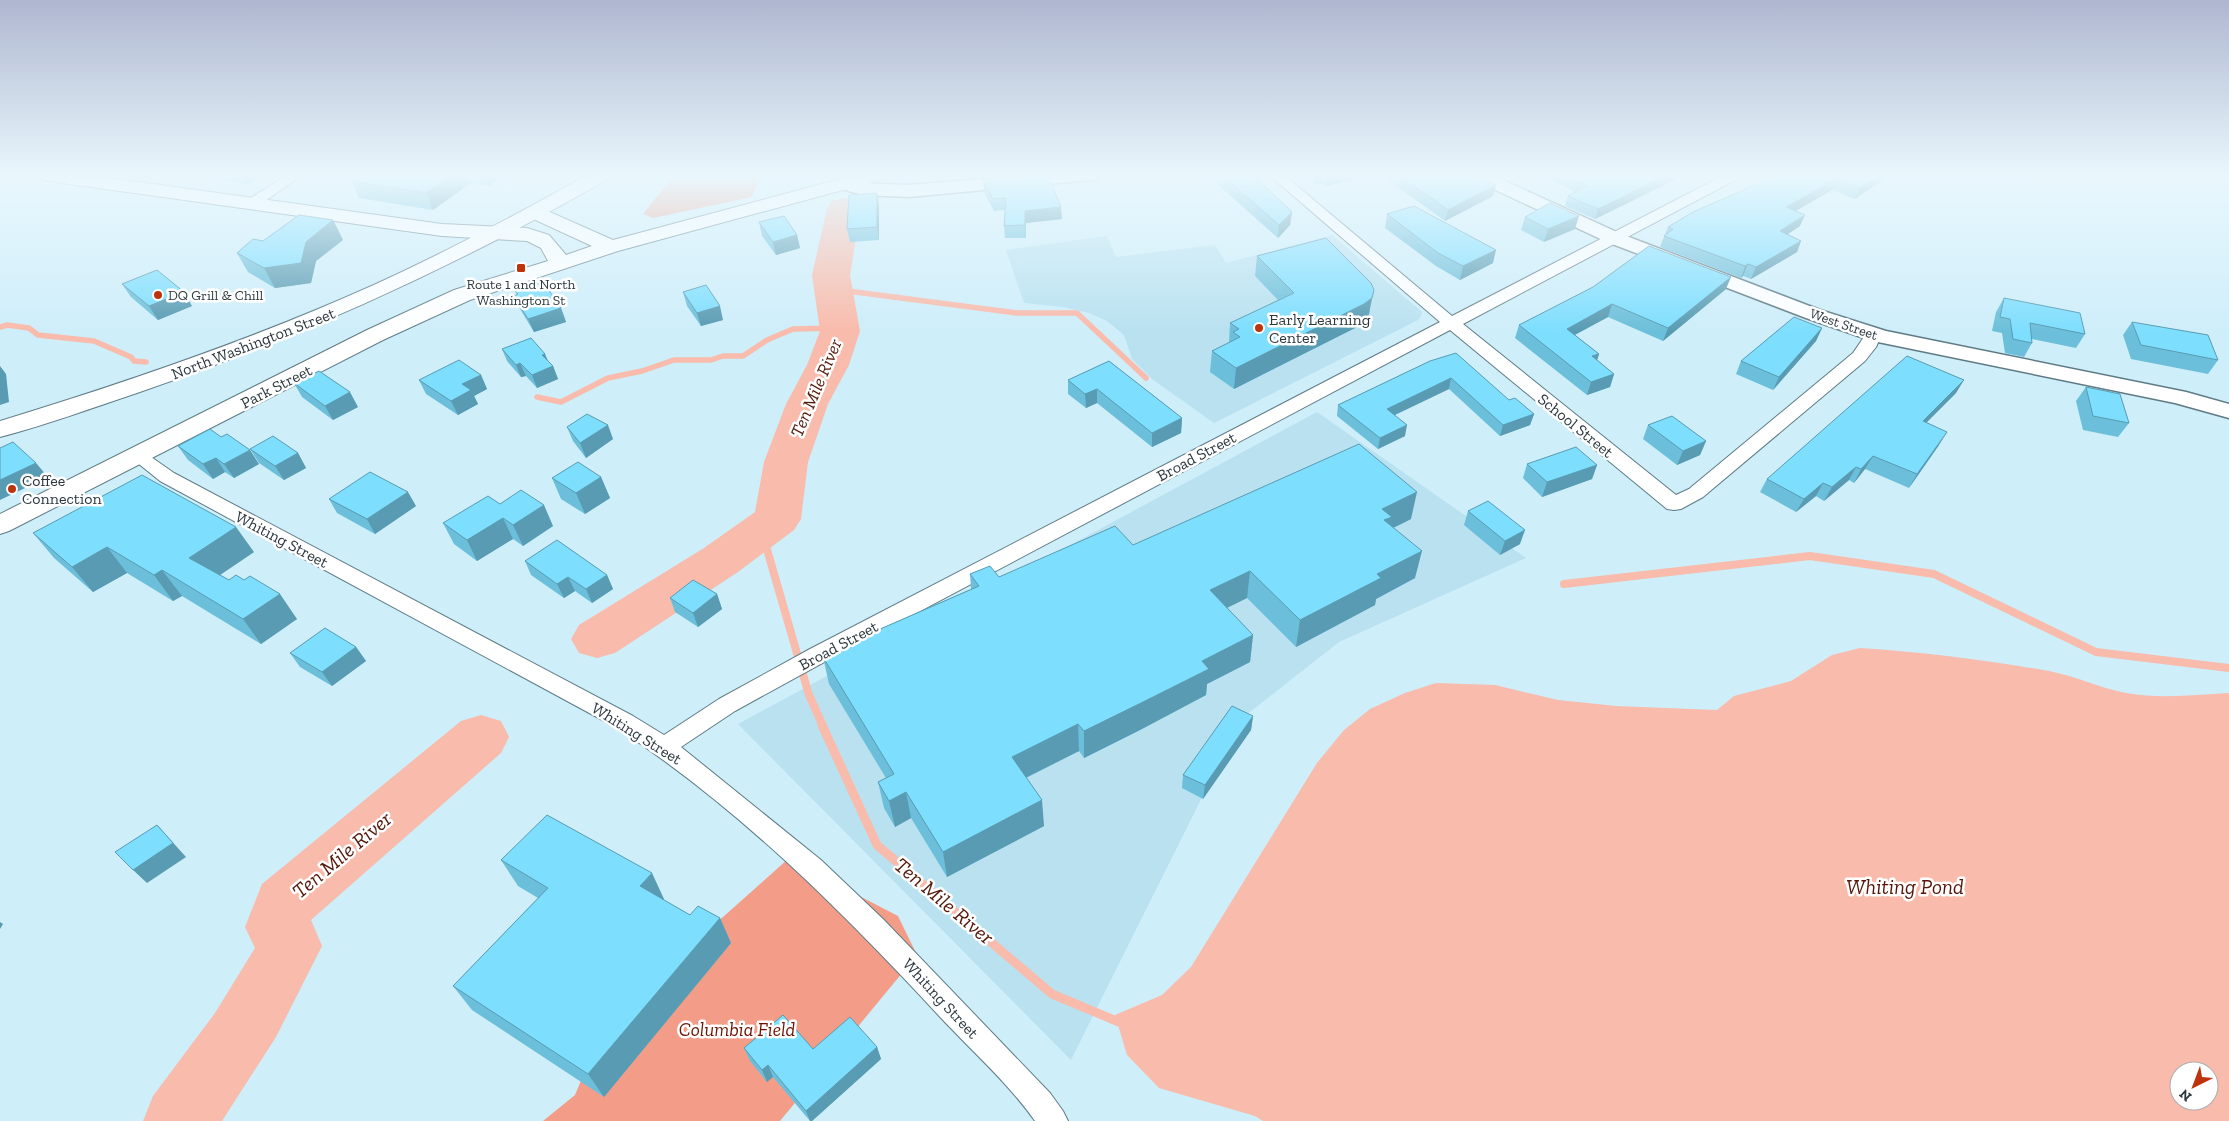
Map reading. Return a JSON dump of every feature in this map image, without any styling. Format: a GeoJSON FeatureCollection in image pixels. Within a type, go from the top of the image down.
{"type":"FeatureCollection","features":[{"type":"Feature","properties":{"kind":"main road"},"geometry":{"type":"LineString","coordinates":[[422,227],[497,234],[522,233],[536,236],[549,243],[559,262],[684,227]]}},
{"type":"Feature","properties":{"kind":"main road","name":"North Washington Street"},"geometry":{"type":"LineString","coordinates":[[0,430],[140,386],[273,337],[390,286],[509,227]]}},
{"type":"Feature","properties":{"kind":"main road"},"geometry":{"type":"LineString","coordinates":[[568,227],[611,247]]}},
{"type":"Feature","properties":{"kind":"main road","name":"Park Street"},"geometry":{"type":"LineString","coordinates":[[0,525],[435,306],[559,262]]}},
{"type":"Feature","properties":{"kind":"street","name":"School Street"},"geometry":{"type":"LineString","coordinates":[[1338,227],[1450,322],[1674,504],[1696,493],[1859,357],[1868,347],[1874,334]]}},
{"type":"Feature","properties":{"kind":"street","name":"West Street"},"geometry":{"type":"LineString","coordinates":[[1591,227],[1614,238],[1874,334],[1939,350],[2178,397],[2229,411]]}},
{"type":"Feature","properties":{"kind":"street","name":"Broad Street"},"geometry":{"type":"LineString","coordinates":[[664,747],[700,722],[761,686],[1450,322],[1634,227]]}},
{"type":"Feature","properties":{"kind":"street","name":"Whiting Street"},"geometry":{"type":"LineString","coordinates":[[138,456],[167,477],[626,722],[664,747],[706,778],[812,868],[867,920],[1040,1103],[1053,1121]]}},
{"type":"Feature","properties":{"kind":"shaded area","name":"Early Learning Center"},"geometry":{"type":"Polygon","coordinates":[[[1332,235],[1422,312],[1421,316],[1418,320],[1214,423],[1152,379],[1132,359],[1124,335],[1107,321],[1089,313],[1063,307],[1024,303],[1006,250],[1107,236],[1116,257],[1215,245],[1226,263],[1332,235]]]}},
{"type":"Feature","properties":{"kind":"shaded area"},"geometry":{"type":"Polygon","coordinates":[[[1317,412],[1526,558],[1339,642],[1241,719],[1071,1060],[738,724],[1317,412]]]}},
{"type":"Feature","properties":{"kind":"green space","name":"Columbia Field"},"geometry":{"type":"Polygon","coordinates":[[[788,859],[898,916],[917,955],[780,1121],[543,1121],[575,1095],[605,1022],[788,859]]]}},
{"type":"Feature","properties":{"kind":"water","name":"Whiting Pond"},"geometry":{"type":"Polygon","coordinates":[[[1860,648],[1978,660],[2049,671],[2116,691],[2139,695],[2178,696],[2229,693],[2229,1121],[1263,1121],[1255,1116],[1159,1088],[1127,1055],[1115,1015],[1162,995],[1191,967],[1317,763],[1344,730],[1370,709],[1405,693],[1436,683],[1495,685],[1558,700],[1616,706],[1717,710],[1734,696],[1791,681],[1832,655],[1860,648]]]}},
{"type":"Feature","properties":{"kind":"building"},"geometry":{"type":"Polygon","coordinates":[[[282,227],[324,227],[306,242],[301,263],[264,268],[237,253],[253,239],[263,241],[282,227]]]}},
{"type":"Feature","properties":{"kind":"building"},"geometry":{"type":"Polygon","coordinates":[[[763,227],[792,227],[797,235],[773,242],[763,227]]]}},
{"type":"Feature","properties":{"kind":"building"},"geometry":{"type":"Polygon","coordinates":[[[847,227],[872,227],[847,229],[847,227]]]}},
{"type":"Feature","properties":{"kind":"building"},"geometry":{"type":"Polygon","coordinates":[[[1404,227],[1454,227],[1496,250],[1463,266],[1438,253],[1404,227]]]}},
{"type":"Feature","properties":{"kind":"building"},"geometry":{"type":"Polygon","coordinates":[[[1669,227],[1786,227],[1780,231],[1801,241],[1756,267],[1748,264],[1745,266],[1664,236],[1673,229],[1669,227]]]}},
{"type":"Feature","properties":{"kind":"building"},"geometry":{"type":"Polygon","coordinates":[[[1326,238],[1371,283],[1374,290],[1372,298],[1364,304],[1236,368],[1212,351],[1240,337],[1233,332],[1239,329],[1230,323],[1294,293],[1257,256],[1326,238]]]}},
{"type":"Feature","properties":{"kind":"building"},"geometry":{"type":"Polygon","coordinates":[[[1649,246],[1731,277],[1668,328],[1612,304],[1567,329],[1599,354],[1592,356],[1614,374],[1591,382],[1519,325],[1593,287],[1649,246]]]}},
{"type":"Feature","properties":{"kind":"building"},"geometry":{"type":"Polygon","coordinates":[[[157,270],[184,292],[149,306],[122,284],[157,270]]]}},
{"type":"Feature","properties":{"kind":"building"},"geometry":{"type":"Polygon","coordinates":[[[540,283],[542,287],[546,286],[561,308],[528,319],[514,296],[518,294],[515,291],[540,283]]]}},
{"type":"Feature","properties":{"kind":"building"},"geometry":{"type":"Polygon","coordinates":[[[706,285],[720,306],[697,313],[683,292],[706,285]]]}},
{"type":"Feature","properties":{"kind":"building"},"geometry":{"type":"Polygon","coordinates":[[[2004,298],[2080,313],[2085,334],[2030,323],[2032,343],[2013,339],[2010,319],[2000,317],[2004,298]]]}},
{"type":"Feature","properties":{"kind":"building"},"geometry":{"type":"Polygon","coordinates":[[[1794,317],[1822,328],[1779,377],[1741,361],[1794,317]]]}},
{"type":"Feature","properties":{"kind":"building"},"geometry":{"type":"Polygon","coordinates":[[[2132,322],[2208,335],[2218,360],[2141,345],[2132,322]]]}},
{"type":"Feature","properties":{"kind":"building"},"geometry":{"type":"Polygon","coordinates":[[[531,338],[545,354],[542,355],[553,366],[532,375],[520,363],[516,365],[502,349],[531,338]]]}},
{"type":"Feature","properties":{"kind":"building"},"geometry":{"type":"Polygon","coordinates":[[[1456,353],[1509,400],[1515,398],[1534,414],[1503,425],[1451,378],[1387,409],[1407,425],[1380,438],[1338,405],[1430,361],[1456,353]]]}},
{"type":"Feature","properties":{"kind":"building"},"geometry":{"type":"Polygon","coordinates":[[[1907,356],[1964,380],[1923,421],[1947,432],[1917,474],[1873,456],[1861,469],[1856,467],[1832,487],[1823,483],[1804,499],[1767,479],[1907,356]]]}},
{"type":"Feature","properties":{"kind":"building"},"geometry":{"type":"Polygon","coordinates":[[[459,360],[481,375],[462,384],[471,390],[451,401],[419,380],[459,360]]]}},
{"type":"Feature","properties":{"kind":"building"},"geometry":{"type":"Polygon","coordinates":[[[1109,361],[1182,418],[1152,433],[1097,389],[1085,394],[1068,380],[1109,361]]]}},
{"type":"Feature","properties":{"kind":"building"},"geometry":{"type":"Polygon","coordinates":[[[319,371],[350,392],[325,406],[294,383],[319,371]]]}},
{"type":"Feature","properties":{"kind":"building"},"geometry":{"type":"Polygon","coordinates":[[[2086,387],[2120,394],[2129,423],[2093,416],[2086,387]]]}},
{"type":"Feature","properties":{"kind":"building"},"geometry":{"type":"Polygon","coordinates":[[[587,414],[608,425],[580,443],[567,427],[587,414]]]}},
{"type":"Feature","properties":{"kind":"building"},"geometry":{"type":"Polygon","coordinates":[[[1672,416],[1706,441],[1683,451],[1648,425],[1672,416]]]}},
{"type":"Feature","properties":{"kind":"building"},"geometry":{"type":"Polygon","coordinates":[[[210,429],[221,437],[227,434],[250,450],[224,464],[216,458],[203,464],[178,446],[210,429]]]}},
{"type":"Feature","properties":{"kind":"building"},"geometry":{"type":"Polygon","coordinates":[[[273,436],[298,453],[275,466],[250,449],[273,436]]]}},
{"type":"Feature","properties":{"kind":"building"},"geometry":{"type":"Polygon","coordinates":[[[13,442],[36,463],[0,480],[0,448],[13,442]]]}},
{"type":"Feature","properties":{"kind":"building"},"geometry":{"type":"Polygon","coordinates":[[[1359,444],[1417,492],[1382,509],[1392,517],[1384,520],[1422,551],[1377,574],[1381,578],[1300,620],[1250,571],[1210,590],[1253,635],[1202,661],[1209,669],[1084,731],[1078,724],[1012,757],[1042,800],[943,852],[906,792],[889,801],[878,782],[894,774],[823,657],[857,642],[855,640],[979,586],[970,574],[990,566],[999,577],[1115,526],[1133,545],[1359,444]]]}},
{"type":"Feature","properties":{"kind":"building"},"geometry":{"type":"Polygon","coordinates":[[[1576,447],[1597,465],[1547,482],[1527,464],[1576,447]]]}},
{"type":"Feature","properties":{"kind":"building"},"geometry":{"type":"Polygon","coordinates":[[[578,462],[601,477],[576,493],[552,478],[578,462]]]}},
{"type":"Feature","properties":{"kind":"building"},"geometry":{"type":"Polygon","coordinates":[[[370,472],[408,492],[367,519],[329,499],[370,472]]]}},
{"type":"Feature","properties":{"kind":"building"},"geometry":{"type":"Polygon","coordinates":[[[142,475],[236,527],[189,558],[229,580],[236,575],[244,580],[250,576],[280,594],[243,619],[162,570],[154,575],[107,547],[72,567],[33,533],[142,475]]]}},
{"type":"Feature","properties":{"kind":"building"},"geometry":{"type":"Polygon","coordinates":[[[521,490],[544,505],[513,525],[503,518],[467,540],[443,523],[488,496],[500,504],[521,490]]]}},
{"type":"Feature","properties":{"kind":"building"},"geometry":{"type":"Polygon","coordinates":[[[1488,501],[1525,530],[1505,541],[1468,511],[1488,501]]]}},
{"type":"Feature","properties":{"kind":"building"},"geometry":{"type":"Polygon","coordinates":[[[557,540],[607,575],[586,589],[568,577],[557,584],[525,561],[557,540]]]}},
{"type":"Feature","properties":{"kind":"building"},"geometry":{"type":"Polygon","coordinates":[[[693,580],[717,594],[693,613],[670,598],[693,580]]]}},
{"type":"Feature","properties":{"kind":"building"},"geometry":{"type":"Polygon","coordinates":[[[325,628],[356,647],[322,672],[290,653],[325,628]]]}},
{"type":"Feature","properties":{"kind":"building"},"geometry":{"type":"Polygon","coordinates":[[[1232,706],[1253,716],[1205,785],[1183,775],[1232,706]]]}},
{"type":"Feature","properties":{"kind":"building"},"geometry":{"type":"Polygon","coordinates":[[[547,815],[652,873],[640,886],[690,915],[698,906],[720,918],[588,1074],[453,986],[548,888],[501,860],[547,815]]]}},
{"type":"Feature","properties":{"kind":"building"},"geometry":{"type":"Polygon","coordinates":[[[157,825],[173,843],[133,870],[115,852],[157,825]]]}},
{"type":"Feature","properties":{"kind":"building"},"geometry":{"type":"Polygon","coordinates":[[[783,1015],[813,1049],[850,1017],[877,1047],[806,1111],[768,1065],[762,1070],[744,1048],[783,1015]]]}},
{"type":"Feature","properties":{"kind":"waterway","name":"Ten Mile River"},"geometry":{"type":"LineString","coordinates":[[597,639],[721,560],[777,519],[786,462],[807,404],[828,365],[840,331],[831,275],[840,227]]}},
{"type":"Feature","properties":{"kind":"waterway"},"geometry":{"type":"LineString","coordinates":[[832,289],[1017,313],[1077,313],[1146,378]]}},
{"type":"Feature","properties":{"kind":"waterway"},"geometry":{"type":"LineString","coordinates":[[0,327],[7,325],[29,328],[38,335],[94,341],[131,357],[134,361],[146,362]]}},
{"type":"Feature","properties":{"kind":"waterway"},"geometry":{"type":"LineString","coordinates":[[537,397],[561,402],[608,378],[642,371],[674,360],[711,360],[723,356],[743,356],[767,340],[793,329],[839,328]]}},
{"type":"Feature","properties":{"kind":"waterway","name":"Ten Mile River"},"geometry":{"type":"LineString","coordinates":[[762,532],[809,695],[823,726]]}},
{"type":"Feature","properties":{"kind":"waterway"},"geometry":{"type":"LineString","coordinates":[[1564,584],[1810,556],[1934,574],[2096,652],[2229,668]]}},
{"type":"Feature","properties":{"kind":"waterway","name":"Ten Mile River"},"geometry":{"type":"LineString","coordinates":[[822,725],[877,845],[1052,994],[1126,1025]]}},
{"type":"Feature","properties":{"kind":"waterway","name":"Ten Mile River"},"geometry":{"type":"LineString","coordinates":[[178,1121],[210,1079],[239,1036],[266,992],[290,946],[277,927],[284,904],[481,737]]}},
{"type":"Feature","properties":{"kind":"place","name":"Route 1 and North Washington St"},"geometry":{"type":"Point","coordinates":[521,268]}},
{"type":"Feature","properties":{"kind":"place","name":"DQ Grill & Chill"},"geometry":{"type":"Point","coordinates":[158,295]}},
{"type":"Feature","properties":{"kind":"place","name":"Early Learning Center"},"geometry":{"type":"Point","coordinates":[1259,328]}},
{"type":"Feature","properties":{"kind":"place","name":"Coffee Connection"},"geometry":{"type":"Point","coordinates":[12,489]}}]}
